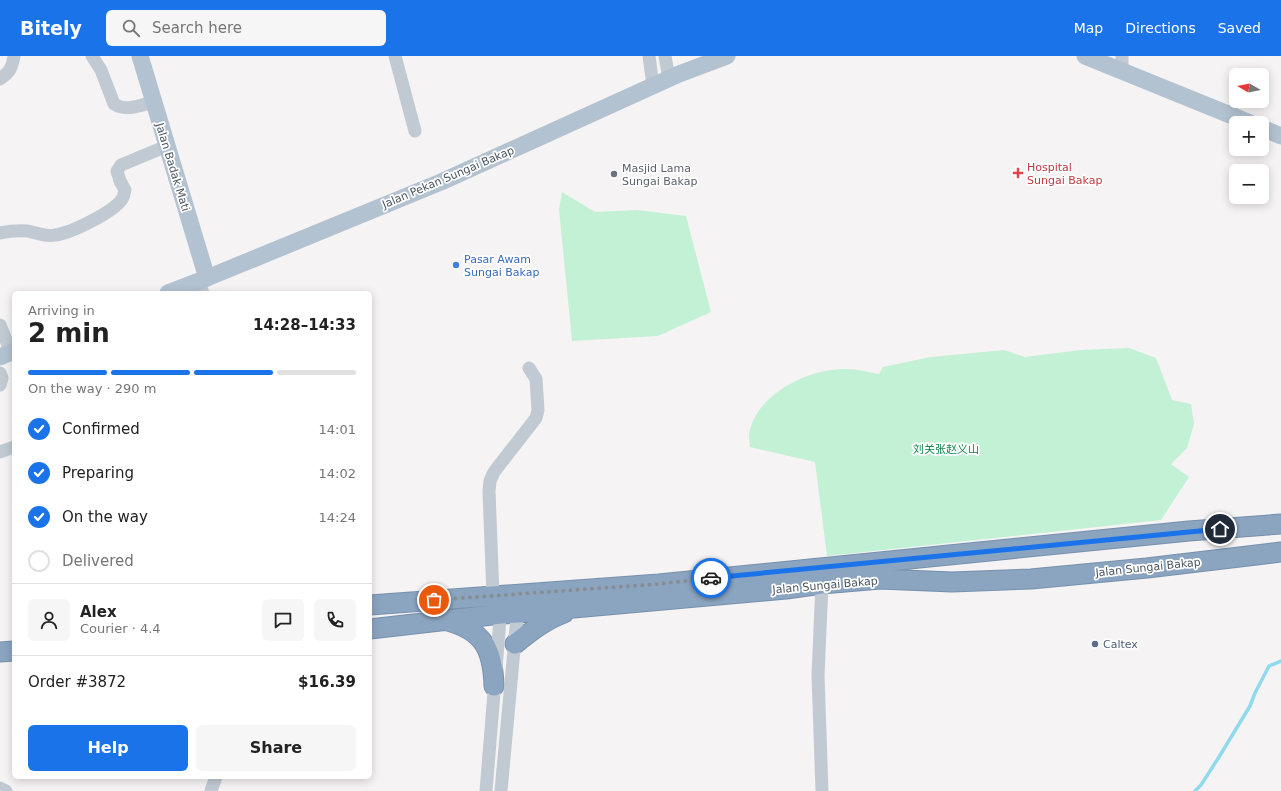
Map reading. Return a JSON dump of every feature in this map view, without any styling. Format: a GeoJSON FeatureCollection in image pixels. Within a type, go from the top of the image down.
{"type":"FeatureCollection","features":[{"type":"Feature","properties":{"kind":"highway","name":"Jalan Sungai Bakap"},"geometry":{"type":"LineString","coordinates":[[372,629],[444,620],[507,603],[659,584],[1182,532],[1281,524]]}},
{"type":"Feature","properties":{"kind":"highway","name":"Jalan Sungai Bakap"},"geometry":{"type":"LineString","coordinates":[[372,605],[507,603],[580,608],[880,579],[952,582],[1031,579],[1147,568],[1281,552]]}},
{"type":"Feature","properties":{"kind":"highway"},"geometry":{"type":"LineString","coordinates":[[515,644],[534,628],[556,616],[580,608]]}},
{"type":"Feature","properties":{"kind":"highway"},"geometry":{"type":"LineString","coordinates":[[444,620],[460,625],[473,632],[484,643],[491,656],[494,671],[494,686]]}},
{"type":"Feature","properties":{"kind":"highway"},"geometry":{"type":"LineString","coordinates":[[0,652],[12,651]]}},
{"type":"Feature","properties":{"kind":"main road","name":"Jalan Badak Mati"},"geometry":{"type":"LineString","coordinates":[[140,56],[167,146],[203,284]]}},
{"type":"Feature","properties":{"kind":"main road"},"geometry":{"type":"LineString","coordinates":[[1085,56],[1122,64],[1235,116]]}},
{"type":"Feature","properties":{"kind":"main road","name":"Jalan Pekan Sungai Bakap"},"geometry":{"type":"LineString","coordinates":[[176,291],[203,284],[441,182],[653,86],[722,57]]}},
{"type":"Feature","properties":{"kind":"main road"},"geometry":{"type":"LineString","coordinates":[[1269,131],[1281,136]]}},
{"type":"Feature","properties":{"kind":"street"},"geometry":{"type":"LineString","coordinates":[[0,79],[9,73],[13,65],[14,56]]}},
{"type":"Feature","properties":{"kind":"street"},"geometry":{"type":"LineString","coordinates":[[92,56],[101,70],[114,104],[118,107],[127,109],[153,102]]}},
{"type":"Feature","properties":{"kind":"street"},"geometry":{"type":"LineString","coordinates":[[395,56],[415,130]]}},
{"type":"Feature","properties":{"kind":"street"},"geometry":{"type":"LineString","coordinates":[[649,56],[653,86]]}},
{"type":"Feature","properties":{"kind":"street"},"geometry":{"type":"LineString","coordinates":[[664,56],[669,79]]}},
{"type":"Feature","properties":{"kind":"street"},"geometry":{"type":"LineString","coordinates":[[0,233],[17,230],[44,236],[56,235],[83,226],[114,208],[123,199],[125,190],[117,170],[121,165],[167,146]]}},
{"type":"Feature","properties":{"kind":"street"},"geometry":{"type":"LineString","coordinates":[[0,325],[8,354]]}},
{"type":"Feature","properties":{"kind":"street"},"geometry":{"type":"LineString","coordinates":[[501,791],[515,644],[489,491],[490,481],[494,472],[536,418],[538,410],[536,378],[529,368]]}},
{"type":"Feature","properties":{"kind":"street"},"geometry":{"type":"LineString","coordinates":[[0,374],[2,378],[0,385]]}},
{"type":"Feature","properties":{"kind":"street"},"geometry":{"type":"LineString","coordinates":[[0,452],[12,448]]}},
{"type":"Feature","properties":{"kind":"street"},"geometry":{"type":"LineString","coordinates":[[822,584],[818,675],[822,791]]}},
{"type":"Feature","properties":{"kind":"street"},"geometry":{"type":"LineString","coordinates":[[486,791],[494,686],[507,603]]}},
{"type":"Feature","properties":{"kind":"street"},"geometry":{"type":"LineString","coordinates":[[211,791],[215,779]]}},
{"type":"Feature","properties":{"kind":"street"},"geometry":{"type":"LineString","coordinates":[[0,788],[6,791]]}},
{"type":"Feature","properties":{"kind":"green space"},"geometry":{"type":"Polygon","coordinates":[[[562,192],[595,212],[637,210],[686,216],[711,312],[658,336],[572,341],[559,209],[562,192]]]}},
{"type":"Feature","properties":{"kind":"green space","name":"刘关张赵义山"},"geometry":{"type":"Polygon","coordinates":[[[1129,348],[1156,358],[1172,400],[1191,404],[1194,424],[1187,448],[1171,464],[1189,477],[1161,520],[827,556],[815,462],[750,447],[749,435],[753,421],[761,408],[772,396],[786,387],[800,379],[816,373],[846,369],[879,374],[883,367],[931,357],[1004,350],[1025,357],[1081,350],[1129,348]]]}},
{"type":"Feature","properties":{"kind":"waterway"},"geometry":{"type":"LineString","coordinates":[[1195,791],[1201,785],[1250,706],[1269,666],[1281,661]]}},
{"type":"Feature","properties":{"kind":"way so far"},"geometry":{"type":"LineString","coordinates":[[434,600],[559,592],[659,584],[711,578]]}},
{"type":"Feature","properties":{"kind":"place","name":"Hospital Sungai Bakap"},"geometry":{"type":"Point","coordinates":[1018,173]}},
{"type":"Feature","properties":{"kind":"place","name":"Masjid Lama Sungai Bakap"},"geometry":{"type":"Point","coordinates":[614,174]}},
{"type":"Feature","properties":{"kind":"place","name":"Pasar Awam Sungai Bakap"},"geometry":{"type":"Point","coordinates":[456,265]}},
{"type":"Feature","properties":{"kind":"place","name":"Caltex"},"geometry":{"type":"Point","coordinates":[1095,644]}},
{"type":"Feature","properties":{"kind":"route"},"geometry":{"type":"LineString","coordinates":[[711,578],[1220,529]]}}]}
